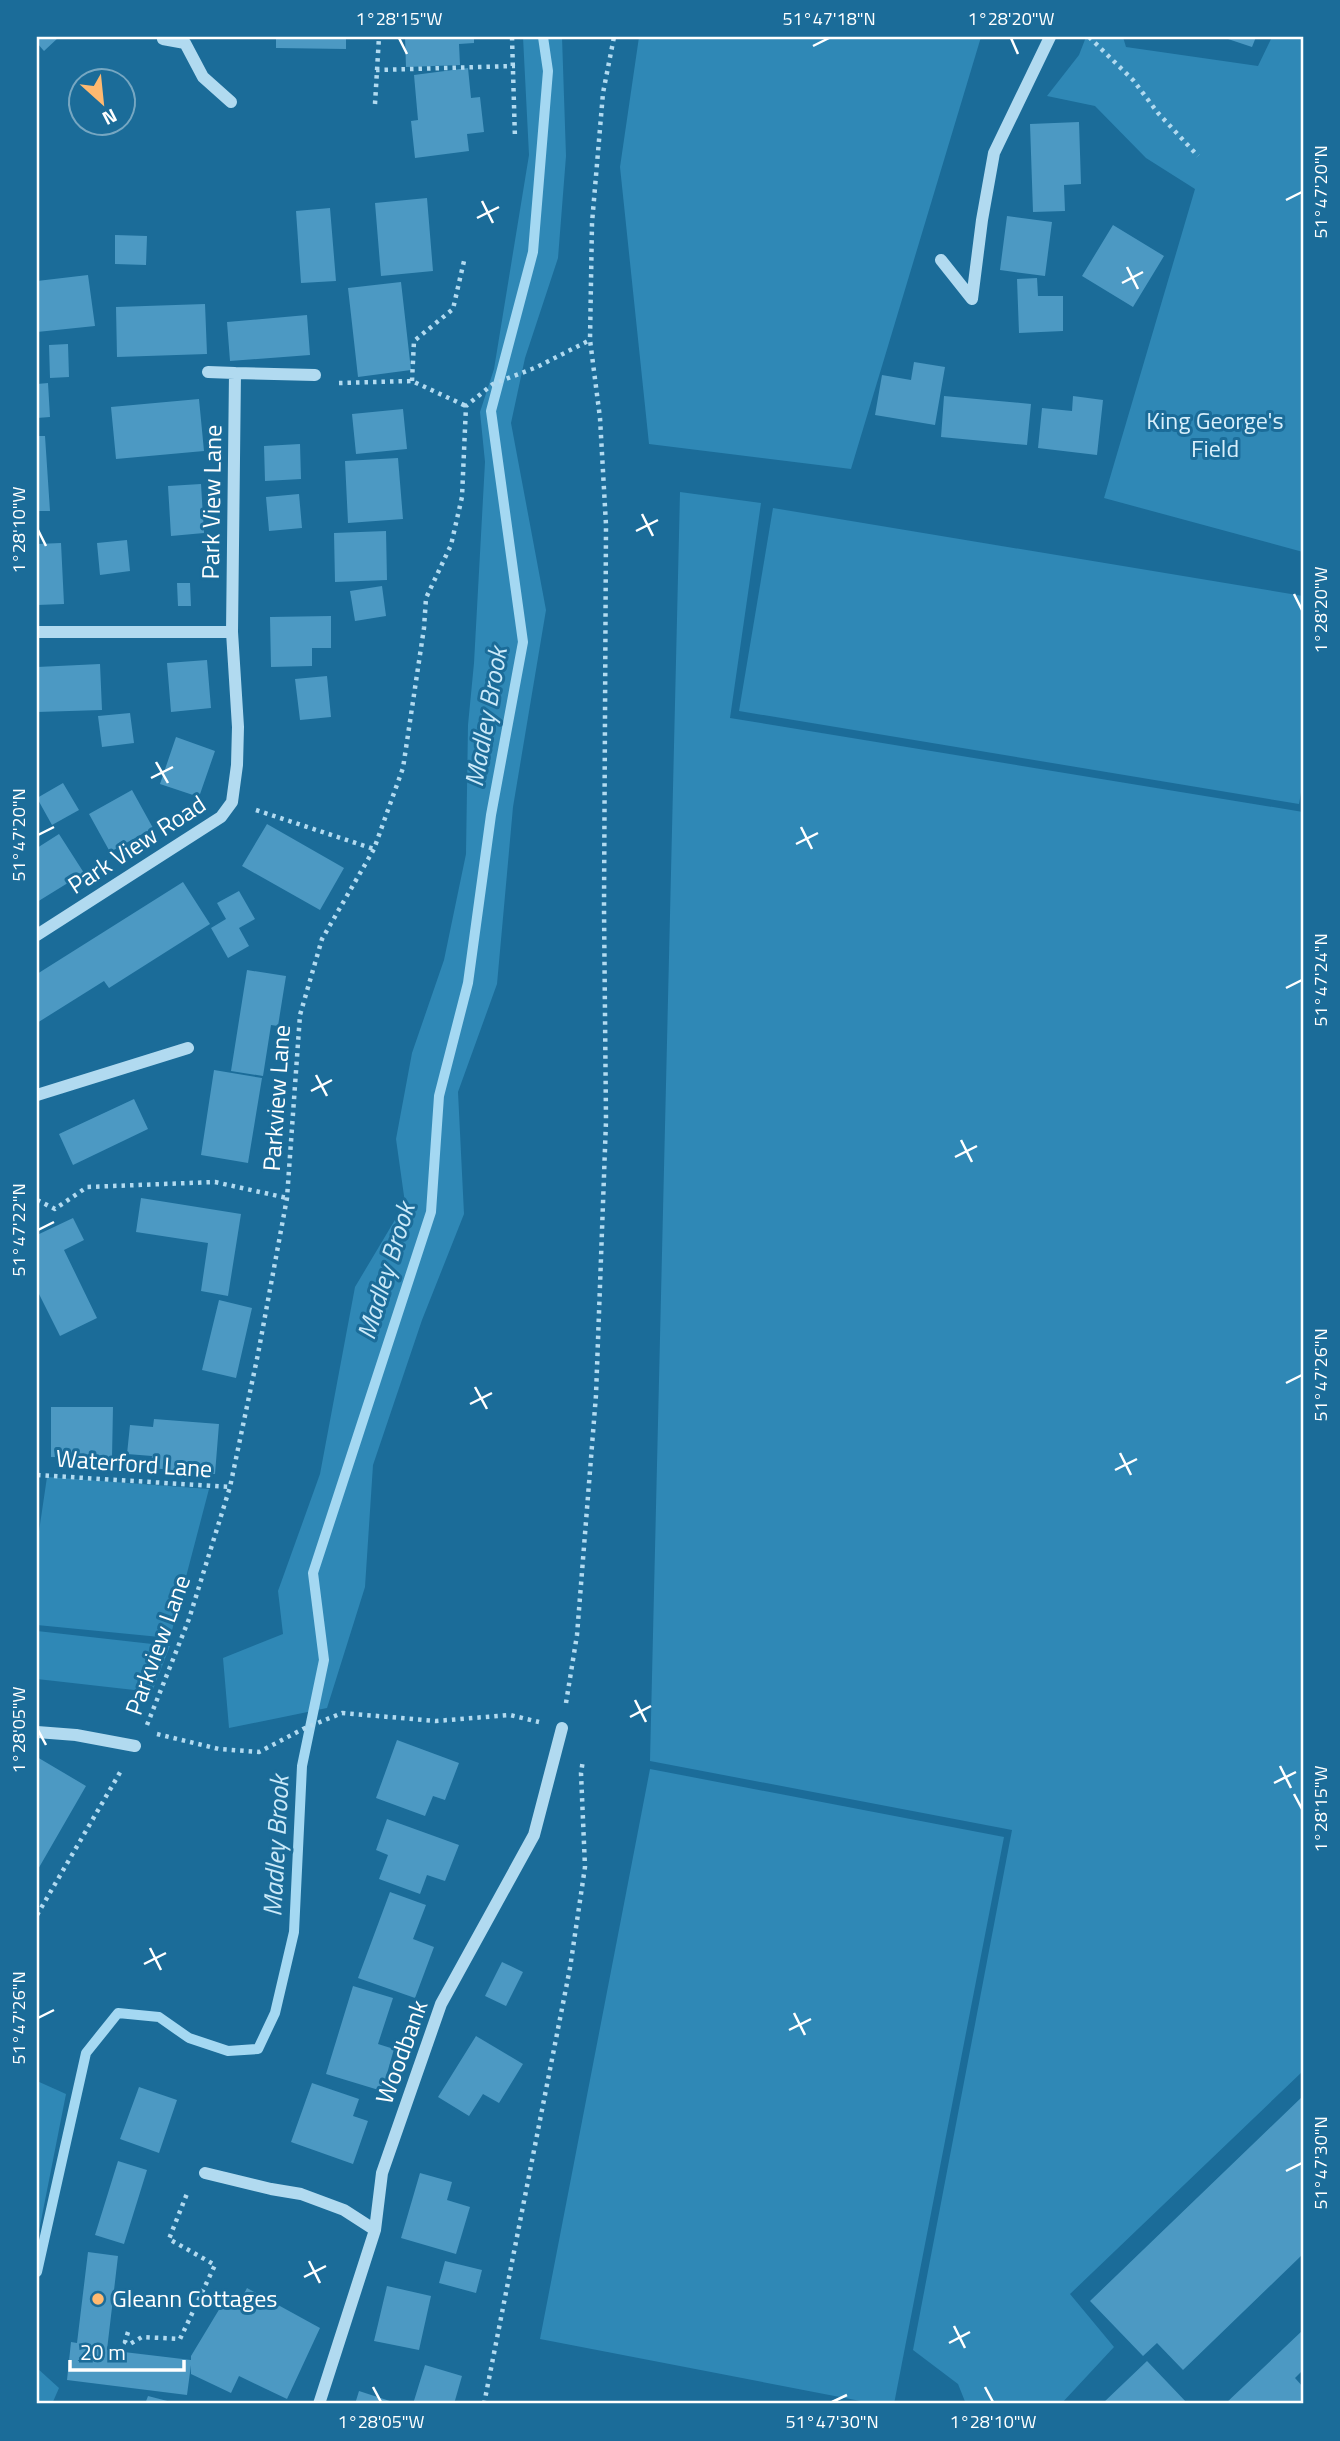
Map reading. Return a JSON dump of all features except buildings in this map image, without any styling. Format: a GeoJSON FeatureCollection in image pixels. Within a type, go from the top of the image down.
{"type":"FeatureCollection","features":[{"type":"Feature","properties":{"kind":"street"},"geometry":{"type":"LineString","coordinates":[[941,260],[972,299],[993,153],[1051,37]]}},
{"type":"Feature","properties":{"kind":"street"},"geometry":{"type":"LineString","coordinates":[[164,38],[185,43],[203,77],[231,102]]}},
{"type":"Feature","properties":{"kind":"street"},"geometry":{"type":"LineString","coordinates":[[208,372],[315,375]]}},
{"type":"Feature","properties":{"kind":"street","name":"Park View Lane"},"geometry":{"type":"LineString","coordinates":[[232,632],[235,373]]}},
{"type":"Feature","properties":{"kind":"street"},"geometry":{"type":"LineString","coordinates":[[37,632],[232,632]]}},
{"type":"Feature","properties":{"kind":"street","name":"Park View Road"},"geometry":{"type":"LineString","coordinates":[[37,935],[203,831],[221,817],[232,802],[238,727],[232,632]]}},
{"type":"Feature","properties":{"kind":"street"},"geometry":{"type":"LineString","coordinates":[[37,1094],[188,1048]]}},
{"type":"Feature","properties":{"kind":"street","name":"Woodbank"},"geometry":{"type":"LineString","coordinates":[[319,2404],[374,2230],[382,2173],[441,2004],[534,1835],[562,1728]]}},
{"type":"Feature","properties":{"kind":"street"},"geometry":{"type":"LineString","coordinates":[[37,1732],[76,1735],[135,1746]]}},
{"type":"Feature","properties":{"kind":"street"},"geometry":{"type":"LineString","coordinates":[[205,2173],[301,2194],[344,2210],[374,2230]]}},
{"type":"Feature","properties":{"kind":"path"},"geometry":{"type":"LineString","coordinates":[[375,104],[379,37]]}},
{"type":"Feature","properties":{"kind":"path"},"geometry":{"type":"LineString","coordinates":[[512,37],[516,139]]}},
{"type":"Feature","properties":{"kind":"path"},"geometry":{"type":"LineString","coordinates":[[484,2404],[570,1968],[584,1867],[581,1773],[585,1745],[562,1728],[577,1636],[596,1395],[606,1121],[606,525],[600,418],[590,340],[592,223],[603,93],[614,37]]}},
{"type":"Feature","properties":{"kind":"path"},"geometry":{"type":"LineString","coordinates":[[1089,37],[1133,80],[1158,113],[1198,156]]}},
{"type":"Feature","properties":{"kind":"path"},"geometry":{"type":"LineString","coordinates":[[376,70],[514,66]]}},
{"type":"Feature","properties":{"kind":"path"},"geometry":{"type":"LineString","coordinates":[[412,381],[414,341],[453,309],[464,261]]}},
{"type":"Feature","properties":{"kind":"path"},"geometry":{"type":"LineString","coordinates":[[315,375],[316,384],[412,381],[466,406],[493,384],[590,340]]}},
{"type":"Feature","properties":{"kind":"path","name":"Parkview Lane"},"geometry":{"type":"LineString","coordinates":[[466,406],[462,497],[451,545],[426,598],[403,768],[374,849],[323,939],[300,1015],[287,1198],[230,1488],[189,1619],[144,1731],[219,1749],[259,1752],[303,1729],[342,1713],[436,1721],[510,1715],[562,1728]]}},
{"type":"Feature","properties":{"kind":"path"},"geometry":{"type":"LineString","coordinates":[[232,802],[374,849]]}},
{"type":"Feature","properties":{"kind":"path"},"geometry":{"type":"LineString","coordinates":[[37,1200],[55,1209],[87,1187],[215,1182],[287,1198]]}},
{"type":"Feature","properties":{"kind":"path","name":"Waterford Lane"},"geometry":{"type":"LineString","coordinates":[[37,1475],[230,1488]]}},
{"type":"Feature","properties":{"kind":"path","name":"Parkview Lane"},"geometry":{"type":"LineString","coordinates":[[37,1915],[135,1746]]}},
{"type":"Feature","properties":{"kind":"path"},"geometry":{"type":"LineString","coordinates":[[128,2332],[125,2342],[130,2344],[142,2337],[180,2339],[215,2265],[169,2239],[190,2185],[205,2173]]}},
{"type":"Feature","properties":{"kind":"green space"},"geometry":{"type":"Polygon","coordinates":[[[523,37],[562,37],[566,156],[558,258],[525,358],[511,423],[546,610],[513,807],[497,984],[458,1092],[464,1214],[422,1320],[373,1465],[365,1587],[327,1708],[229,1728],[223,1658],[283,1634],[278,1591],[320,1474],[355,1287],[405,1203],[396,1139],[412,1053],[444,960],[466,854],[468,725],[485,462],[480,412],[494,369],[529,155],[523,37]]]}},
{"type":"Feature","properties":{"kind":"green space"},"geometry":{"type":"Polygon","coordinates":[[[639,37],[981,37],[851,469],[649,444],[620,167],[639,37]]]}},
{"type":"Feature","properties":{"kind":"green space","name":"King George's Field"},"geometry":{"type":"Polygon","coordinates":[[[1086,37],[1123,37],[1126,47],[1258,66],[1272,37],[1303,37],[1303,552],[1104,498],[1195,189],[1146,158],[1095,106],[1047,96],[1079,55],[1086,37]]]}},
{"type":"Feature","properties":{"kind":"green space"},"geometry":{"type":"Polygon","coordinates":[[[680,492],[761,503],[730,718],[1303,812],[1303,2071],[1070,2294],[1114,2347],[1061,2404],[966,2404],[958,2384],[913,2350],[1012,1830],[650,1761],[680,492]]]}},
{"type":"Feature","properties":{"kind":"green space"},"geometry":{"type":"Polygon","coordinates":[[[773,508],[1303,596],[1303,781],[1299,804],[739,711],[773,508]]]}},
{"type":"Feature","properties":{"kind":"green space"},"geometry":{"type":"Polygon","coordinates":[[[47,1477],[209,1489],[170,1638],[37,1625],[37,1545],[47,1477]]]}},
{"type":"Feature","properties":{"kind":"green space"},"geometry":{"type":"Polygon","coordinates":[[[37,1631],[170,1646],[152,1692],[37,1679],[37,1631]]]}},
{"type":"Feature","properties":{"kind":"green space"},"geometry":{"type":"Polygon","coordinates":[[[650,1769],[1004,1837],[894,2404],[876,2404],[540,2339],[650,1769]]]}},
{"type":"Feature","properties":{"kind":"green space"},"geometry":{"type":"Polygon","coordinates":[[[37,2081],[66,2094],[37,2241],[37,2081]]]}},
{"type":"Feature","properties":{"kind":"green space"},"geometry":{"type":"Polygon","coordinates":[[[37,2368],[59,2388],[52,2404],[37,2404],[37,2368]]]}},
{"type":"Feature","properties":{"kind":"waterway","name":"Madley Brook"},"geometry":{"type":"LineString","coordinates":[[37,2272],[86,2053],[118,2013],[159,2017],[189,2038],[228,2051],[258,2049],[275,2013],[294,1932],[302,1766],[324,1660],[313,1573],[431,1212],[439,1096],[468,983],[491,815],[523,642],[491,411],[533,252],[548,71],[543,37]]}},
{"type":"Feature","properties":{"kind":"place","name":"Gleann Cottages"},"geometry":{"type":"Point","coordinates":[98,2299]}}]}
